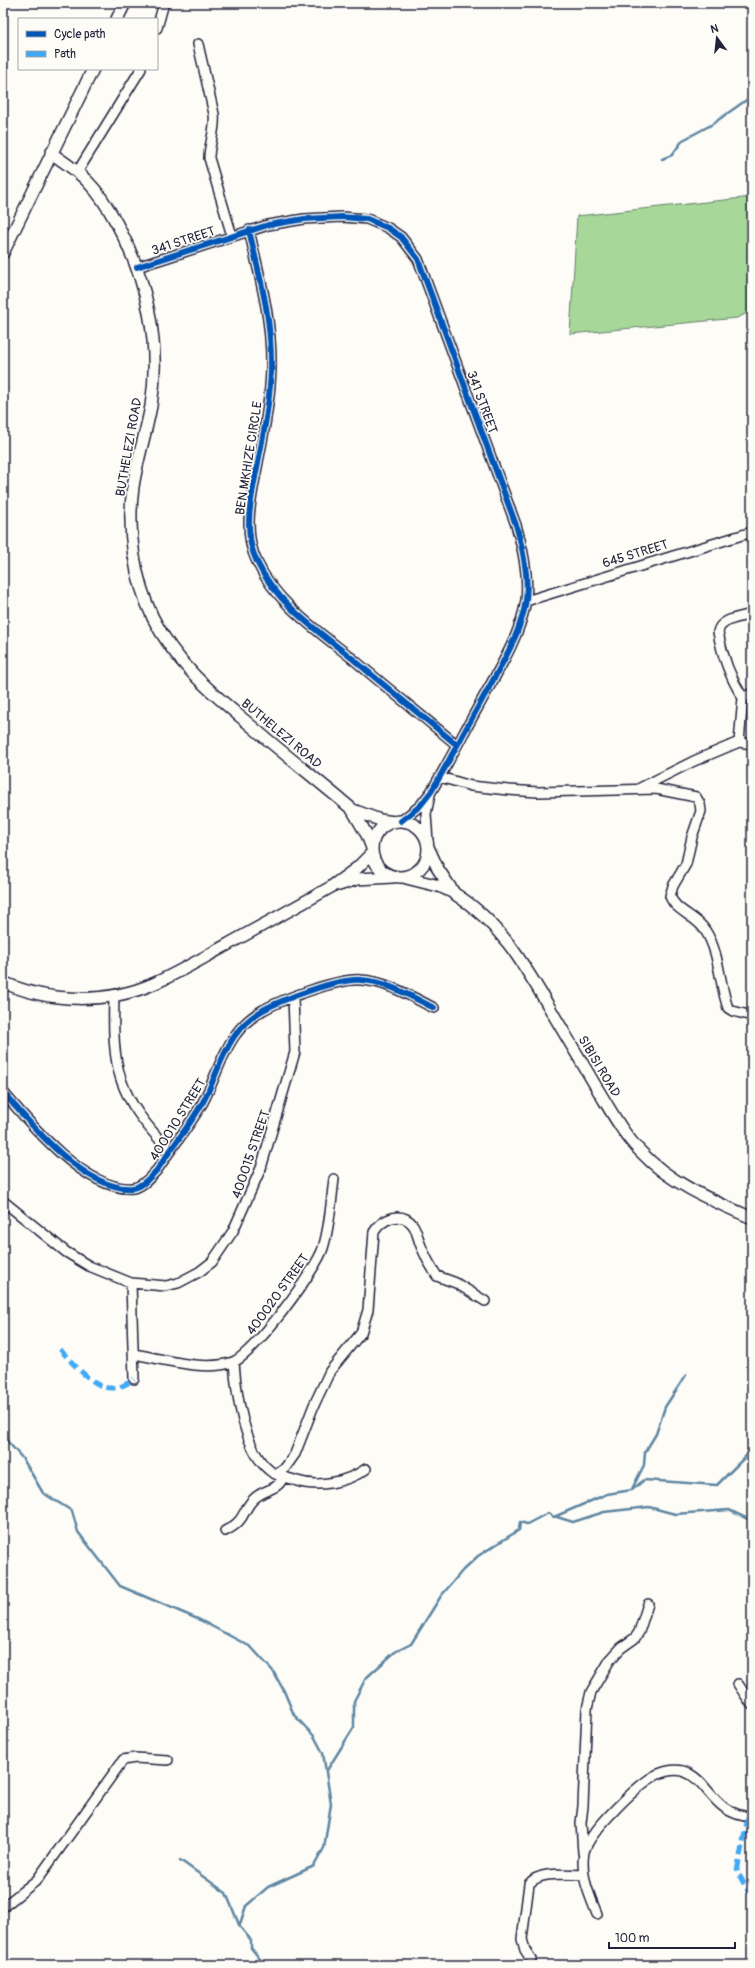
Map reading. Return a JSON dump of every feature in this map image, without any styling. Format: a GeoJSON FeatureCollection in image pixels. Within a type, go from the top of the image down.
{"type":"FeatureCollection","features":[{"type":"Feature","properties":{"kind":"street"},"geometry":{"type":"LineString","coordinates":[[118,18],[125,3]]}},
{"type":"Feature","properties":{"kind":"street"},"geometry":{"type":"LineString","coordinates":[[158,24],[164,3]]}},
{"type":"Feature","properties":{"kind":"street"},"geometry":{"type":"LineString","coordinates":[[198,44],[214,114],[215,125],[209,150],[209,158],[232,236]]}},
{"type":"Feature","properties":{"kind":"street"},"geometry":{"type":"LineString","coordinates":[[3,253],[92,70]]}},
{"type":"Feature","properties":{"kind":"street"},"geometry":{"type":"LineString","coordinates":[[78,171],[140,70]]}},
{"type":"Feature","properties":{"kind":"street","name":"BUTHELEZI ROAD"},"geometry":{"type":"LineString","coordinates":[[51,153],[78,171],[105,204],[125,239],[137,267],[147,299],[152,325],[154,367],[151,406],[133,488],[131,515],[135,560],[144,594],[153,617],[174,652],[207,688],[353,810],[380,820],[410,823],[418,827],[424,834],[428,845]]}},
{"type":"Feature","properties":{"kind":"street","name":"341 STREET"},"geometry":{"type":"LineString","coordinates":[[137,267],[249,230],[283,222],[353,217],[367,219],[388,228],[401,237],[412,249],[423,270],[516,525],[525,565],[526,601],[513,640],[440,777],[420,806],[397,821]]}},
{"type":"Feature","properties":{"kind":"street","name":"BEN MKHIZE CIRCLE"},"geometry":{"type":"LineString","coordinates":[[249,230],[268,314],[271,370],[268,412],[249,510],[249,530],[256,561],[269,584],[295,612],[457,745]]}},
{"type":"Feature","properties":{"kind":"street","name":"645 STREET"},"geometry":{"type":"LineString","coordinates":[[526,601],[752,532]]}},
{"type":"Feature","properties":{"kind":"street"},"geometry":{"type":"LineString","coordinates":[[739,742],[743,698],[730,671],[718,628],[724,623],[752,614]]}},
{"type":"Feature","properties":{"kind":"street"},"geometry":{"type":"LineString","coordinates":[[743,698],[752,693]]}},
{"type":"Feature","properties":{"kind":"street"},"geometry":{"type":"LineString","coordinates":[[639,789],[694,761],[739,742],[752,744]]}},
{"type":"Feature","properties":{"kind":"street"},"geometry":{"type":"LineString","coordinates":[[440,777],[471,786],[508,790],[538,792],[639,789],[673,791],[696,797],[700,804],[701,811],[692,837],[686,864],[673,886],[670,896],[675,904],[697,920],[708,936],[728,1008],[737,1013],[752,1016]]}},
{"type":"Feature","properties":{"kind":"street","name":"341 STREET"},"geometry":{"type":"LineString","coordinates":[[428,845],[426,814],[431,792]]}},
{"type":"Feature","properties":{"kind":"street","name":"BUTHELEZI ROAD"},"geometry":{"type":"LineString","coordinates":[[353,810],[363,827],[372,850],[374,861],[380,869],[387,874],[399,877]]}},
{"type":"Feature","properties":{"kind":"street"},"geometry":{"type":"LineString","coordinates":[[3,982],[30,992],[62,998],[88,999],[114,996],[152,985],[331,887],[357,868],[372,850],[374,839],[378,831],[386,825],[397,821]]}},
{"type":"Feature","properties":{"kind":"street"},"geometry":{"type":"LineString","coordinates":[[331,887],[357,879],[411,875],[422,867],[428,856],[428,845]]}},
{"type":"Feature","properties":{"kind":"street","name":"SIBISI ROAD"},"geometry":{"type":"LineString","coordinates":[[428,845],[438,869],[454,893],[487,920],[513,948],[620,1126],[640,1151],[654,1166],[674,1180],[752,1218]]}},
{"type":"Feature","properties":{"kind":"street","name":"SIBISI ROAD"},"geometry":{"type":"LineString","coordinates":[[399,877],[432,884],[454,893]]}},
{"type":"Feature","properties":{"kind":"street","name":"400010 STREET"},"geometry":{"type":"LineString","coordinates":[[3,1092],[44,1138],[87,1174],[102,1181],[134,1188],[142,1184],[158,1170],[202,1103],[223,1056],[236,1034],[256,1014],[293,997],[349,980],[362,980],[402,992],[434,1008]]}},
{"type":"Feature","properties":{"kind":"street"},"geometry":{"type":"LineString","coordinates":[[114,996],[114,1044],[116,1065],[122,1083],[128,1099],[137,1114],[149,1130],[170,1151]]}},
{"type":"Feature","properties":{"kind":"street","name":"400015 STREET"},"geometry":{"type":"LineString","coordinates":[[3,1201],[66,1252],[89,1266],[131,1283],[166,1286],[190,1278],[212,1262],[234,1231],[261,1168],[291,1072],[295,1052],[293,997]]}},
{"type":"Feature","properties":{"kind":"street","name":"400020 STREET"},"geometry":{"type":"LineString","coordinates":[[234,1362],[255,1345],[270,1327],[319,1258],[326,1240],[334,1179]]}},
{"type":"Feature","properties":{"kind":"street"},"geometry":{"type":"LineString","coordinates":[[225,1531],[243,1518],[248,1506],[257,1496],[277,1486],[279,1476],[295,1454],[314,1405],[330,1371],[361,1333],[368,1310],[374,1232],[379,1224],[393,1217],[401,1218],[411,1223],[414,1227],[421,1247],[437,1276],[456,1283],[485,1302]]}},
{"type":"Feature","properties":{"kind":"street"},"geometry":{"type":"LineString","coordinates":[[131,1283],[134,1379]]}},
{"type":"Feature","properties":{"kind":"street"},"geometry":{"type":"LineString","coordinates":[[134,1354],[207,1366],[234,1362],[238,1398],[249,1437],[264,1465],[279,1476],[315,1485],[349,1478],[366,1469]]}},
{"type":"Feature","properties":{"kind":"street"},"geometry":{"type":"LineString","coordinates":[[597,1914],[584,1875],[581,1823],[587,1709],[591,1692],[610,1660],[621,1648],[635,1638],[639,1632],[648,1604]]}},
{"type":"Feature","properties":{"kind":"street"},"geometry":{"type":"LineString","coordinates":[[738,1684],[752,1705]]}},
{"type":"Feature","properties":{"kind":"street"},"geometry":{"type":"LineString","coordinates":[[3,1906],[37,1880],[123,1760],[134,1758],[168,1760]]}},
{"type":"Feature","properties":{"kind":"street"},"geometry":{"type":"LineString","coordinates":[[584,1861],[588,1842],[596,1830],[644,1784],[665,1772],[674,1770],[692,1776],[719,1805],[734,1813],[752,1817]]}},
{"type":"Feature","properties":{"kind":"street"},"geometry":{"type":"LineString","coordinates":[[531,1958],[525,1950],[522,1939],[529,1884],[532,1880],[543,1876],[584,1875]]}},
{"type":"Feature","properties":{"kind":"green space"},"geometry":{"type":"Polygon","coordinates":[[[752,197],[752,311],[737,318],[570,334],[577,216],[752,197]]]}},
{"type":"Feature","properties":{"kind":"waterway"},"geometry":{"type":"LineString","coordinates":[[662,159],[672,155],[683,140],[711,125],[752,96]]}},
{"type":"Feature","properties":{"kind":"waterway"},"geometry":{"type":"LineString","coordinates":[[632,1489],[644,1465],[645,1452],[656,1434],[665,1407],[686,1375]]}},
{"type":"Feature","properties":{"kind":"waterway"},"geometry":{"type":"LineString","coordinates":[[3,1436],[23,1459],[43,1493],[72,1511],[78,1532],[120,1586],[200,1620],[251,1647],[273,1671],[284,1691],[294,1715],[314,1736],[323,1753],[326,1772]]}},
{"type":"Feature","properties":{"kind":"waterway"},"geometry":{"type":"LineString","coordinates":[[240,1924],[246,1906],[268,1887],[314,1866],[324,1848],[331,1804],[326,1772],[354,1727],[354,1701],[366,1678],[395,1652],[411,1644],[441,1596],[463,1570],[478,1556],[519,1530],[520,1522],[527,1524],[548,1513],[554,1517],[607,1494],[632,1490],[644,1480],[717,1485],[752,1450]]}},
{"type":"Feature","properties":{"kind":"waterway"},"geometry":{"type":"LineString","coordinates":[[557,1517],[573,1522],[604,1512],[649,1507],[675,1514],[729,1510],[752,1521]]}},
{"type":"Feature","properties":{"kind":"waterway"},"geometry":{"type":"LineString","coordinates":[[180,1860],[226,1893],[240,1927],[251,1940],[251,1948],[265,1965]]}},
{"type":"Feature","properties":{"kind":"marked path"},"geometry":{"type":"LineString","coordinates":[[60,1349],[90,1379],[105,1387],[117,1387],[134,1379]]}},
{"type":"Feature","properties":{"kind":"marked path"},"geometry":{"type":"LineString","coordinates":[[748,1817],[737,1871],[748,1891],[752,1895]]}},
{"type":"Feature","properties":{"kind":"cycle path"},"geometry":{"type":"LineString","coordinates":[[137,267],[268,225],[304,219],[342,217],[367,219],[388,228],[401,237],[418,259],[516,525],[525,562],[527,591],[523,614],[518,629],[513,643],[499,670],[431,792],[420,806],[401,821]]}},
{"type":"Feature","properties":{"kind":"cycle path"},"geometry":{"type":"LineString","coordinates":[[249,230],[261,282],[270,333],[271,350],[268,402],[254,483],[249,523],[252,549],[257,562],[275,591],[312,627],[457,745]]}},
{"type":"Feature","properties":{"kind":"cycle path"},"geometry":{"type":"LineString","coordinates":[[3,1092],[28,1121],[61,1154],[79,1168],[97,1179],[115,1186],[133,1188],[140,1186],[157,1170],[203,1102],[231,1042],[239,1030],[263,1010],[311,990],[351,980],[370,981],[389,986],[434,1008]]}}]}
